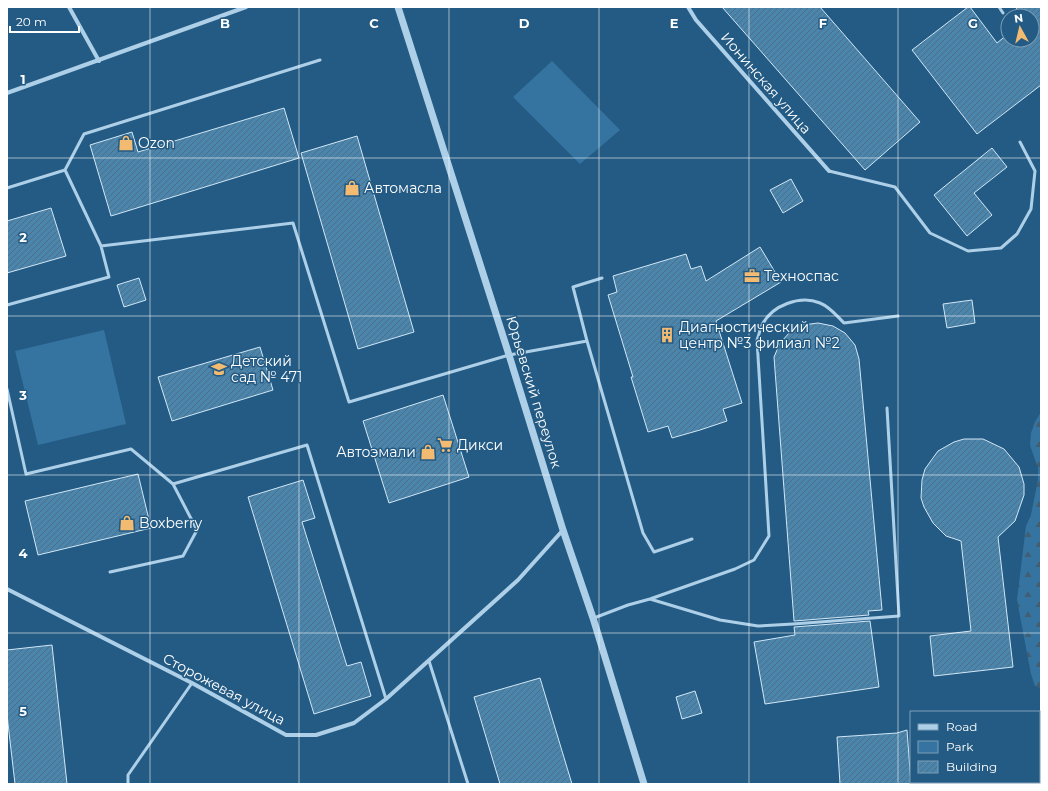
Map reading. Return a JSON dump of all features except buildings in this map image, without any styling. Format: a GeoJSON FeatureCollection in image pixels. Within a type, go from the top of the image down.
{"type":"FeatureCollection","features":[{"type":"Feature","properties":{"kind":"street"},"geometry":{"type":"LineString","coordinates":[[70,7],[99,61]]}},
{"type":"Feature","properties":{"kind":"street"},"geometry":{"type":"LineString","coordinates":[[7,93],[246,7]]}},
{"type":"Feature","properties":{"kind":"street","name":"Юрьевский переулок"},"geometry":{"type":"LineString","coordinates":[[398,7],[563,530],[593,618],[644,784]]}},
{"type":"Feature","properties":{"kind":"street","name":"Ионинская улица"},"geometry":{"type":"LineString","coordinates":[[688,7],[696,20],[829,171]]}},
{"type":"Feature","properties":{"kind":"street","name":"Сторожевая улица"},"geometry":{"type":"LineString","coordinates":[[7,589],[192,683],[286,735],[316,735],[354,723],[386,700],[518,580],[563,530]]}},
{"type":"Feature","properties":{"kind":"lane"},"geometry":{"type":"LineString","coordinates":[[7,188],[65,170],[84,134],[320,60]]}},
{"type":"Feature","properties":{"kind":"lane"},"geometry":{"type":"LineString","coordinates":[[829,171],[895,188],[930,233],[968,251],[1001,248],[1017,234],[1030,209],[1035,171],[1020,142]]}},
{"type":"Feature","properties":{"kind":"lane"},"geometry":{"type":"LineString","coordinates":[[7,305],[109,277],[101,246],[65,170]]}},
{"type":"Feature","properties":{"kind":"lane"},"geometry":{"type":"LineString","coordinates":[[101,246],[292,223],[350,402],[509,355],[587,341]]}},
{"type":"Feature","properties":{"kind":"lane"},"geometry":{"type":"LineString","coordinates":[[602,278],[573,287],[587,341],[643,533],[654,552],[692,539]]}},
{"type":"Feature","properties":{"kind":"lane"},"geometry":{"type":"LineString","coordinates":[[593,618],[735,569],[754,560],[769,536],[757,340],[763,324],[773,312],[787,303],[803,300],[819,303],[833,311],[844,323],[898,316]]}},
{"type":"Feature","properties":{"kind":"lane"},"geometry":{"type":"LineString","coordinates":[[7,389],[26,474],[130,449],[173,484],[197,530],[183,556],[110,572]]}},
{"type":"Feature","properties":{"kind":"lane"},"geometry":{"type":"LineString","coordinates":[[650,599],[720,620],[758,626],[899,616],[887,408]]}},
{"type":"Feature","properties":{"kind":"lane"},"geometry":{"type":"LineString","coordinates":[[173,484],[307,446],[386,700]]}},
{"type":"Feature","properties":{"kind":"lane"},"geometry":{"type":"LineString","coordinates":[[429,661],[468,784]]}},
{"type":"Feature","properties":{"kind":"lane"},"geometry":{"type":"LineString","coordinates":[[128,784],[128,775],[192,683]]}},
{"type":"Feature","properties":{"kind":"green space"},"geometry":{"type":"Polygon","coordinates":[[[552,61],[620,130],[580,164],[513,97],[552,61]]]}},
{"type":"Feature","properties":{"kind":"green space"},"geometry":{"type":"Polygon","coordinates":[[[104,330],[126,424],[38,445],[15,351],[104,330]]]}},
{"type":"Feature","properties":{"kind":"green space"},"geometry":{"type":"Polygon","coordinates":[[[1041,412],[1041,688],[1035,686],[1031,674],[1017,600],[1026,526],[1031,515],[1038,480],[1038,468],[1030,445],[1031,433],[1041,412]]]}},
{"type":"Feature","properties":{"kind":"green space"},"geometry":{"type":"Polygon","coordinates":[[[1041,751],[1041,784],[1027,784],[1040,783],[1041,751]]]}},
{"type":"Feature","properties":{"kind":"place","name":"Ozon"},"geometry":{"type":"Point","coordinates":[126,143]}},
{"type":"Feature","properties":{"kind":"place","name":"Автомасла"},"geometry":{"type":"Point","coordinates":[352,188]}},
{"type":"Feature","properties":{"kind":"place","name":"Техноспас"},"geometry":{"type":"Point","coordinates":[752,276]}},
{"type":"Feature","properties":{"kind":"place","name":"Диагностический центр №3 филиал №2"},"geometry":{"type":"Point","coordinates":[667,335]}},
{"type":"Feature","properties":{"kind":"place","name":"Детский сад № 471"},"geometry":{"type":"Point","coordinates":[219,369]}},
{"type":"Feature","properties":{"kind":"place","name":"Дикси"},"geometry":{"type":"Point","coordinates":[445,445]}},
{"type":"Feature","properties":{"kind":"place","name":"Автоэмали"},"geometry":{"type":"Point","coordinates":[428,452]}},
{"type":"Feature","properties":{"kind":"place","name":"Boxberry"},"geometry":{"type":"Point","coordinates":[127,523]}}]}
